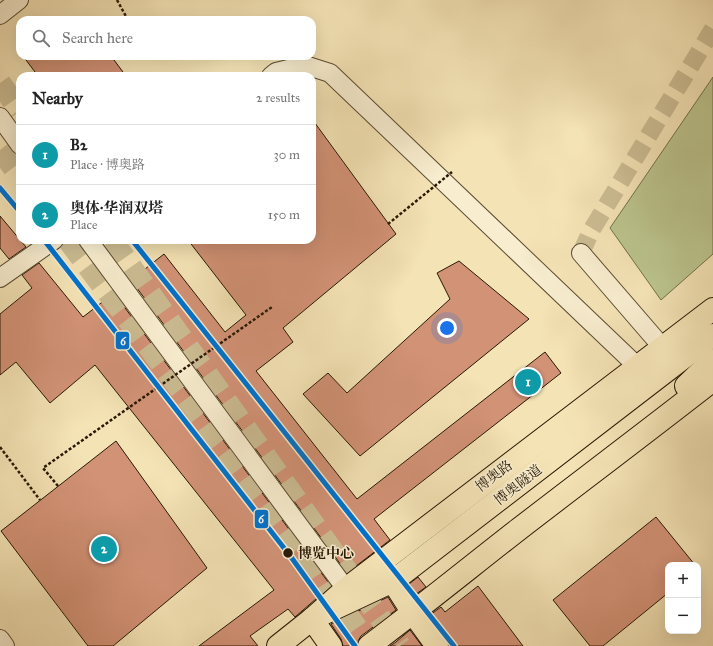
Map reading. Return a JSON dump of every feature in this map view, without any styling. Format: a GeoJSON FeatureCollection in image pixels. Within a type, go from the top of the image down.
{"type":"FeatureCollection","features":[{"type":"Feature","properties":{"kind":"main road","name":"博奥路"},"geometry":{"type":"LineString","coordinates":[[278,646],[346,589],[713,309]]}},
{"type":"Feature","properties":{"kind":"main road","name":"博奥隧道"},"geometry":{"type":"LineString","coordinates":[[312,619],[393,581],[713,335]]}},
{"type":"Feature","properties":{"kind":"main road"},"geometry":{"type":"LineString","coordinates":[[619,453],[713,360]]}},
{"type":"Feature","properties":{"kind":"main road"},"geometry":{"type":"LineString","coordinates":[[369,646],[713,380]]}},
{"type":"Feature","properties":{"kind":"main road"},"geometry":{"type":"LineString","coordinates":[[381,562],[413,613],[437,646]]}},
{"type":"Feature","properties":{"kind":"main road"},"geometry":{"type":"LineString","coordinates":[[312,619],[331,646]]}},
{"type":"Feature","properties":{"kind":"street"},"geometry":{"type":"LineString","coordinates":[[0,15],[20,0]]}},
{"type":"Feature","properties":{"kind":"street"},"geometry":{"type":"LineString","coordinates":[[276,72],[305,65],[330,73],[638,367]]}},
{"type":"Feature","properties":{"kind":"street"},"geometry":{"type":"LineString","coordinates":[[0,117],[16,139]]}},
{"type":"Feature","properties":{"kind":"street"},"geometry":{"type":"LineString","coordinates":[[0,278],[48,244]]}},
{"type":"Feature","properties":{"kind":"street"},"geometry":{"type":"LineString","coordinates":[[91,244],[346,589]]}},
{"type":"Feature","properties":{"kind":"street"},"geometry":{"type":"LineString","coordinates":[[581,253],[663,348]]}},
{"type":"Feature","properties":{"kind":"street"},"geometry":{"type":"LineString","coordinates":[[0,639],[5,646]]}},
{"type":"Feature","properties":{"kind":"path"},"geometry":{"type":"LineString","coordinates":[[117,0],[126,16]]}},
{"type":"Feature","properties":{"kind":"path"},"geometry":{"type":"LineString","coordinates":[[388,224],[452,172]]}},
{"type":"Feature","properties":{"kind":"path"},"geometry":{"type":"LineString","coordinates":[[58,486],[43,468],[272,308]]}},
{"type":"Feature","properties":{"kind":"path"},"geometry":{"type":"LineString","coordinates":[[0,447],[40,500]]}},
{"type":"Feature","properties":{"kind":"green space"},"geometry":{"type":"Polygon","coordinates":[[[713,77],[713,254],[661,300],[610,228],[713,77]]]}},
{"type":"Feature","properties":{"kind":"building"},"geometry":{"type":"Polygon","coordinates":[[[26,60],[114,60],[123,72],[35,72],[26,60]]]}},
{"type":"Feature","properties":{"kind":"building"},"geometry":{"type":"Polygon","coordinates":[[[316,124],[396,234],[283,328],[293,342],[256,371],[357,499],[545,352],[561,373],[374,519],[390,540],[347,573],[131,280],[164,254],[225,332],[246,315],[191,244],[316,244],[316,124]]]}},
{"type":"Feature","properties":{"kind":"building"},"geometry":{"type":"Polygon","coordinates":[[[0,216],[16,235],[16,244],[23,244],[26,247],[9,259],[0,248],[0,216]]]}},
{"type":"Feature","properties":{"kind":"building"},"geometry":{"type":"Polygon","coordinates":[[[459,261],[529,319],[360,456],[303,394],[328,373],[347,393],[450,299],[437,273],[459,261]]]}},
{"type":"Feature","properties":{"kind":"building"},"geometry":{"type":"Polygon","coordinates":[[[39,263],[83,317],[114,293],[331,586],[295,617],[288,609],[250,636],[258,646],[199,646],[274,590],[95,365],[50,403],[16,362],[0,375],[0,314],[32,288],[22,275],[39,263]]]}},
{"type":"Feature","properties":{"kind":"building"},"geometry":{"type":"Polygon","coordinates":[[[116,441],[207,568],[113,646],[88,646],[1,531],[116,441]]]}},
{"type":"Feature","properties":{"kind":"building"},"geometry":{"type":"Polygon","coordinates":[[[656,517],[693,562],[665,562],[665,595],[603,646],[590,646],[553,600],[656,517]]]}},
{"type":"Feature","properties":{"kind":"building"},"geometry":{"type":"Polygon","coordinates":[[[418,577],[426,587],[416,594],[409,584],[418,577]]]}},
{"type":"Feature","properties":{"kind":"building"},"geometry":{"type":"Polygon","coordinates":[[[478,586],[523,646],[449,646],[447,639],[430,615],[441,607],[445,612],[478,586]]]}},
{"type":"Feature","properties":{"kind":"building"},"geometry":{"type":"Polygon","coordinates":[[[388,597],[396,610],[361,636],[357,646],[343,646],[341,639],[331,624],[388,597]]]}},
{"type":"Feature","properties":{"kind":"building"},"geometry":{"type":"Polygon","coordinates":[[[410,630],[422,646],[390,646],[396,642],[410,630]]]}},
{"type":"Feature","properties":{"kind":"tunnel"},"geometry":{"type":"LineString","coordinates":[[581,253],[591,231],[713,29]]}},
{"type":"Feature","properties":{"kind":"tunnel"},"geometry":{"type":"LineString","coordinates":[[0,83],[16,105]]}},
{"type":"Feature","properties":{"kind":"tunnel"},"geometry":{"type":"LineString","coordinates":[[0,150],[16,171]]}},
{"type":"Feature","properties":{"kind":"tunnel"},"geometry":{"type":"LineString","coordinates":[[71,244],[316,569],[369,646]]}},
{"type":"Feature","properties":{"kind":"tunnel"},"geometry":{"type":"LineString","coordinates":[[115,244],[400,646]]}},
{"type":"Feature","properties":{"kind":"transit line","name":"6"},"geometry":{"type":"LineString","coordinates":[[0,188],[16,207]]}},
{"type":"Feature","properties":{"kind":"transit line","name":"6"},"geometry":{"type":"LineString","coordinates":[[47,244],[291,557],[355,646]]}},
{"type":"Feature","properties":{"kind":"transit line","name":"6"},"geometry":{"type":"LineString","coordinates":[[135,244],[454,646]]}},
{"type":"Feature","properties":{"kind":"place","name":"B2"},"geometry":{"type":"Point","coordinates":[528,382]}},
{"type":"Feature","properties":{"kind":"place","name":"奥体·华润双塔"},"geometry":{"type":"Point","coordinates":[104,549]}},
{"type":"Feature","properties":{"kind":"place","name":"博览中心"},"geometry":{"type":"Point","coordinates":[288,553]}}]}
